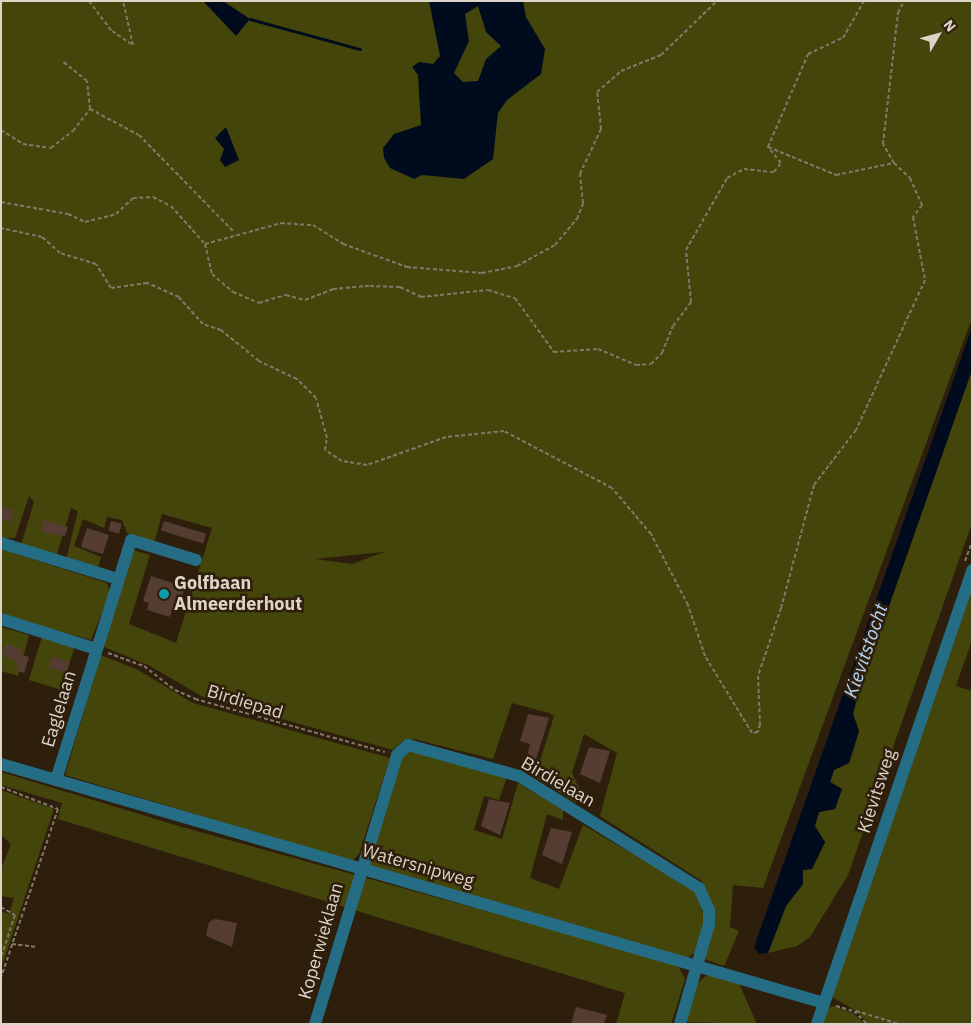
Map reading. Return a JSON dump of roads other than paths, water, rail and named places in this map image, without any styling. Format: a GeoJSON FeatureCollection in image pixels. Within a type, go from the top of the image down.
{"type":"FeatureCollection","features":[{"type":"Feature","properties":{"kind":"street","name":"Eaglelaan"},"geometry":{"type":"LineString","coordinates":[[56,780],[131,540],[196,560]]}},
{"type":"Feature","properties":{"kind":"street"},"geometry":{"type":"LineString","coordinates":[[1,543],[118,579]]}},
{"type":"Feature","properties":{"kind":"street","name":"Kievitsweg"},"geometry":{"type":"LineString","coordinates":[[817,1024],[972,570]]}},
{"type":"Feature","properties":{"kind":"street"},"geometry":{"type":"LineString","coordinates":[[1,619],[96,649]]}},
{"type":"Feature","properties":{"kind":"street","name":"Birdielaan"},"geometry":{"type":"LineString","coordinates":[[360,868],[397,755],[402,747],[417,746],[519,776],[699,888],[709,910],[709,924],[697,966]]}},
{"type":"Feature","properties":{"kind":"street","name":"Watersnipweg"},"geometry":{"type":"LineString","coordinates":[[1,764],[824,1003]]}},
{"type":"Feature","properties":{"kind":"street","name":"Koperwieklaan"},"geometry":{"type":"LineString","coordinates":[[316,1024],[360,868]]}},
{"type":"Feature","properties":{"kind":"street"},"geometry":{"type":"LineString","coordinates":[[680,1024],[697,966]]}},
{"type":"Feature","properties":{"kind":"water"},"geometry":{"type":"Polygon","coordinates":[[[203,1],[223,1],[250,19],[236,36],[203,1]]]}},
{"type":"Feature","properties":{"kind":"water"},"geometry":{"type":"Polygon","coordinates":[[[429,1],[523,1],[526,17],[545,49],[541,74],[507,100],[498,113],[493,159],[464,179],[422,175],[414,179],[390,168],[384,158],[383,148],[394,134],[421,125],[418,75],[412,67],[419,62],[433,64],[440,56],[429,1]],[[478,6],[465,14],[469,41],[454,73],[463,82],[478,81],[486,59],[501,46],[486,32],[478,6]]]}},
{"type":"Feature","properties":{"kind":"water"},"geometry":{"type":"Polygon","coordinates":[[[226,127],[239,160],[225,167],[220,160],[224,149],[215,138],[226,127]]]}},
{"type":"Feature","properties":{"kind":"water","name":"Kievitstocht"},"geometry":{"type":"Polygon","coordinates":[[[972,327],[972,370],[858,694],[853,714],[859,731],[849,763],[834,770],[830,782],[842,789],[835,809],[819,812],[815,826],[825,842],[812,869],[803,870],[803,884],[786,906],[768,953],[759,954],[754,947],[972,327]]]}},
{"type":"Feature","properties":{"kind":"waterway"},"geometry":{"type":"LineString","coordinates":[[250,19],[360,49]]}},
{"type":"Feature","properties":{"kind":"place","name":"Golfbaan Almeerderhout"},"geometry":{"type":"Point","coordinates":[164,594]}}]}
